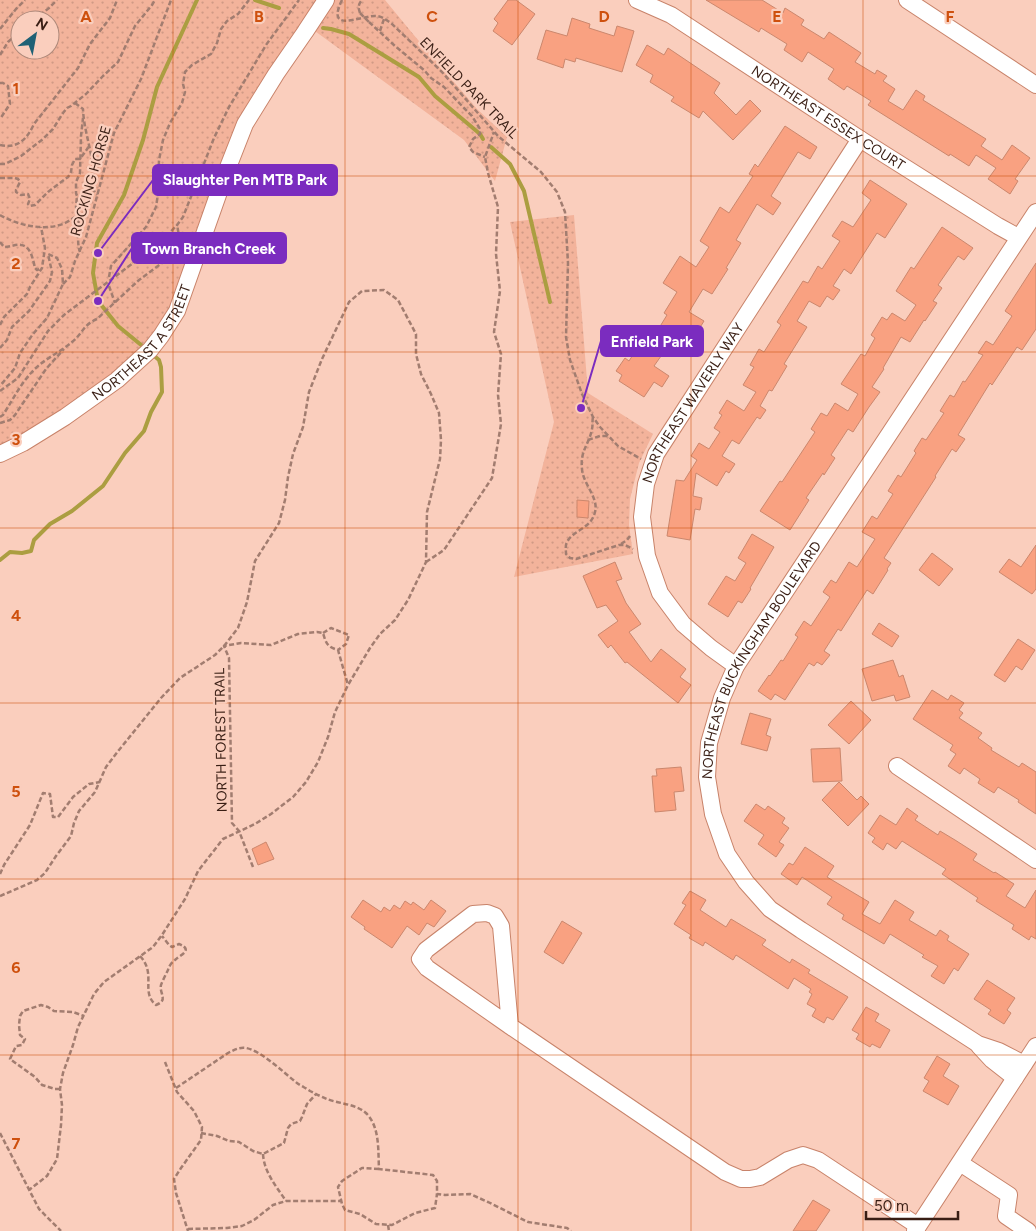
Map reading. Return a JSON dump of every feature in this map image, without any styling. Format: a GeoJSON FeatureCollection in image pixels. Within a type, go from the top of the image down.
{"type":"FeatureCollection","features":[{"type":"Feature","properties":{"kind":"street","name":"NORTHEAST A STREET"},"geometry":{"type":"LineString","coordinates":[[0,454],[23,443],[65,417],[117,380],[150,350],[162,336],[177,311],[245,124],[326,0]]}},
{"type":"Feature","properties":{"kind":"street","name":"NORTHEAST ESSEX COURT"},"geometry":{"type":"LineString","coordinates":[[637,0],[671,15],[860,139],[1018,237]]}},
{"type":"Feature","properties":{"kind":"street"},"geometry":{"type":"LineString","coordinates":[[907,0],[1036,85]]}},
{"type":"Feature","properties":{"kind":"street","name":"NORTHEAST WAVERLY WAY"},"geometry":{"type":"LineString","coordinates":[[736,666],[683,624],[660,593],[647,556],[642,517],[646,484],[656,454],[860,139]]}},
{"type":"Feature","properties":{"kind":"street","name":"NORTHEAST BUCKINGHAM BOULEVARD"},"geometry":{"type":"LineString","coordinates":[[1024,1064],[999,1051],[978,1044],[770,909],[746,882],[727,854],[713,814],[707,777],[709,742],[722,698],[736,666],[1036,212]]}},
{"type":"Feature","properties":{"kind":"street"},"geometry":{"type":"LineString","coordinates":[[897,766],[1036,860]]}},
{"type":"Feature","properties":{"kind":"street"},"geometry":{"type":"LineString","coordinates":[[510,1026],[501,926],[495,916],[486,913],[473,914],[426,950],[420,959],[427,968],[510,1026],[725,1172],[741,1179],[760,1177],[788,1160],[803,1155],[818,1160],[917,1229],[1036,1046]]}},
{"type":"Feature","properties":{"kind":"street","name":"NORTHEAST BUCKINGHAM BOULEVARD"},"geometry":{"type":"LineString","coordinates":[[978,1044],[992,1060],[1015,1078]]}},
{"type":"Feature","properties":{"kind":"street"},"geometry":{"type":"LineString","coordinates":[[960,1163],[1009,1195],[1006,1216],[1028,1231]]}},
{"type":"Feature","properties":{"kind":"path"},"geometry":{"type":"LineString","coordinates":[[0,29],[25,0]]}},
{"type":"Feature","properties":{"kind":"path"},"geometry":{"type":"LineString","coordinates":[[46,10],[58,0]]}},
{"type":"Feature","properties":{"kind":"path"},"geometry":{"type":"LineString","coordinates":[[0,145],[12,146],[20,143],[30,133],[34,124],[78,68],[90,44],[110,18],[117,0]]}},
{"type":"Feature","properties":{"kind":"path"},"geometry":{"type":"LineString","coordinates":[[0,164],[5,164],[21,156],[43,139],[53,129],[63,112],[86,94],[118,62],[135,26],[155,0]]}},
{"type":"Feature","properties":{"kind":"path","name":"ROCKING HORSE"},"geometry":{"type":"LineString","coordinates":[[0,386],[14,368],[20,353],[32,334],[47,318],[63,284],[70,277],[86,237],[114,133],[141,78],[171,0]]}},
{"type":"Feature","properties":{"kind":"path"},"geometry":{"type":"LineString","coordinates":[[0,391],[18,378],[48,331],[64,315],[161,242],[184,216],[214,138],[229,107],[266,45],[299,0]]}},
{"type":"Feature","properties":{"kind":"path"},"geometry":{"type":"LineString","coordinates":[[342,0],[337,14],[340,19],[343,21],[355,20],[375,15],[384,19],[380,31]]}},
{"type":"Feature","properties":{"kind":"path"},"geometry":{"type":"LineString","coordinates":[[362,0],[358,8],[360,13],[395,46],[444,86],[472,116],[480,134],[473,139],[469,147],[473,152],[485,157]]}},
{"type":"Feature","properties":{"kind":"path"},"geometry":{"type":"LineString","coordinates":[[109,277],[111,266],[146,227],[156,207],[159,160],[163,140],[182,102],[185,92],[183,84],[185,72],[192,65],[211,54],[221,29],[238,14],[248,1]]}},
{"type":"Feature","properties":{"kind":"path","name":"ENFIELD PARK TRAIL"},"geometry":{"type":"LineString","coordinates":[[384,19],[391,23],[442,72],[494,132],[541,172],[557,192],[565,212],[568,263],[566,337],[570,360],[582,394],[600,427],[618,446],[652,466]]}},
{"type":"Feature","properties":{"kind":"path"},"geometry":{"type":"LineString","coordinates":[[0,55],[10,40]]}},
{"type":"Feature","properties":{"kind":"path"},"geometry":{"type":"LineString","coordinates":[[0,83],[8,86],[10,104],[0,119]]}},
{"type":"Feature","properties":{"kind":"path"},"geometry":{"type":"LineString","coordinates":[[75,103],[83,109],[81,163],[80,173],[76,182],[76,207],[80,226],[77,244],[80,252]]}},
{"type":"Feature","properties":{"kind":"path"},"geometry":{"type":"LineString","coordinates":[[83,118],[90,145],[93,174],[92,188],[97,195]]}},
{"type":"Feature","properties":{"kind":"path"},"geometry":{"type":"LineString","coordinates":[[426,562],[444,550],[492,478],[501,424],[498,395],[501,354],[494,332],[500,291],[496,254],[498,207],[485,157],[494,132]]}},
{"type":"Feature","properties":{"kind":"path"},"geometry":{"type":"LineString","coordinates":[[0,178],[18,179],[20,182],[16,192],[20,195],[28,194],[30,199],[28,204],[30,206],[34,205],[68,177],[75,159],[80,159],[90,145]]}},
{"type":"Feature","properties":{"kind":"path"},"geometry":{"type":"LineString","coordinates":[[0,215],[37,227],[59,225],[75,216],[78,218]]}},
{"type":"Feature","properties":{"kind":"path"},"geometry":{"type":"LineString","coordinates":[[0,424],[10,420],[15,415],[46,369],[80,334],[88,322],[97,319],[139,280],[162,263],[180,241],[177,225]]}},
{"type":"Feature","properties":{"kind":"path"},"geometry":{"type":"LineString","coordinates":[[0,348],[7,340],[12,327],[29,311],[50,281],[52,272],[41,227]]}},
{"type":"Feature","properties":{"kind":"path"},"geometry":{"type":"LineString","coordinates":[[0,242],[4,247],[21,244],[27,248],[32,256],[35,268],[37,270],[42,268]]}},
{"type":"Feature","properties":{"kind":"path"},"geometry":{"type":"LineString","coordinates":[[0,326],[4,318],[27,294],[42,268],[45,248]]}},
{"type":"Feature","properties":{"kind":"path"},"geometry":{"type":"LineString","coordinates":[[48,254],[57,258],[62,268],[63,284]]}},
{"type":"Feature","properties":{"kind":"path"},"geometry":{"type":"LineString","coordinates":[[109,286],[115,303]]}},
{"type":"Feature","properties":{"kind":"path","name":"NORTH FOREST TRAIL"},"geometry":{"type":"LineString","coordinates":[[0,896],[37,880],[46,873],[71,836],[79,811],[95,792],[106,766],[161,698],[180,678],[215,655],[238,628],[247,602],[255,561],[278,523],[285,500],[293,454],[303,427],[309,392],[333,335],[349,302],[362,291],[384,290],[398,300],[416,334],[416,354],[420,374],[439,413],[440,459],[427,512],[426,562],[408,600],[395,620],[380,634],[370,648],[348,685],[335,712],[318,762],[306,782],[293,797],[271,814],[223,839],[198,871],[185,899],[153,946],[104,982],[94,994],[78,1027],[63,1073],[60,1089],[61,1115],[57,1159],[46,1176],[29,1190]]}},
{"type":"Feature","properties":{"kind":"path"},"geometry":{"type":"LineString","coordinates":[[0,417],[31,372],[71,343]]}},
{"type":"Feature","properties":{"kind":"path"},"geometry":{"type":"LineString","coordinates":[[593,417],[592,430],[582,456],[582,471],[596,505],[595,513],[592,521],[567,541],[566,554],[576,560],[619,544],[630,536]]}},
{"type":"Feature","properties":{"kind":"path"},"geometry":{"type":"LineString","coordinates":[[588,440],[600,436],[610,436]]}},
{"type":"Feature","properties":{"kind":"path"},"geometry":{"type":"LineString","coordinates":[[619,544],[634,550]]}},
{"type":"Feature","properties":{"kind":"path"},"geometry":{"type":"LineString","coordinates":[[224,646],[241,643],[271,645],[298,634],[323,633],[331,628],[349,635],[346,644],[338,650]]}},
{"type":"Feature","properties":{"kind":"path"},"geometry":{"type":"LineString","coordinates":[[323,633],[326,644],[338,650]]}},
{"type":"Feature","properties":{"kind":"path","name":"NORTH FOREST TRAIL"},"geometry":{"type":"LineString","coordinates":[[224,646],[229,658],[232,823],[239,831]]}},
{"type":"Feature","properties":{"kind":"path"},"geometry":{"type":"LineString","coordinates":[[338,650],[348,685]]}},
{"type":"Feature","properties":{"kind":"path"},"geometry":{"type":"LineString","coordinates":[[0,874],[4,865],[24,837],[43,794],[50,794],[52,817],[58,817],[73,797],[89,784],[100,782]]}},
{"type":"Feature","properties":{"kind":"path"},"geometry":{"type":"LineString","coordinates":[[239,831],[253,867]]}},
{"type":"Feature","properties":{"kind":"path"},"geometry":{"type":"LineString","coordinates":[[140,956],[148,968],[149,996],[156,1006],[163,1000],[161,986],[168,967],[185,952],[183,945],[179,944],[172,947],[162,935]]}},
{"type":"Feature","properties":{"kind":"path"},"geometry":{"type":"LineString","coordinates":[[60,1089],[42,1085],[35,1077],[10,1059],[16,1046],[22,1045],[25,1039],[20,1035],[20,1016],[23,1011],[40,1005],[54,1011],[73,1012],[84,1016]]}},
{"type":"Feature","properties":{"kind":"path"},"geometry":{"type":"LineString","coordinates":[[176,1088],[236,1048],[246,1048],[272,1063],[298,1084],[316,1094],[365,1112],[373,1122],[377,1138],[379,1169]]}},
{"type":"Feature","properties":{"kind":"path"},"geometry":{"type":"LineString","coordinates":[[165,1062],[177,1092],[194,1111],[202,1127],[201,1140],[174,1179],[176,1193],[188,1230],[242,1226],[254,1220],[273,1205],[286,1201],[341,1201]]}},
{"type":"Feature","properties":{"kind":"path"},"geometry":{"type":"LineString","coordinates":[[202,1133],[239,1142],[253,1151],[263,1154],[284,1144],[288,1128],[291,1124],[300,1120],[307,1104],[316,1094]]}},
{"type":"Feature","properties":{"kind":"path"},"geometry":{"type":"LineString","coordinates":[[0,1133],[39,1209],[61,1231]]}},
{"type":"Feature","properties":{"kind":"path"},"geometry":{"type":"LineString","coordinates":[[263,1154],[266,1171],[286,1201]]}},
{"type":"Feature","properties":{"kind":"path"},"geometry":{"type":"LineString","coordinates":[[362,1168],[379,1169],[433,1175],[437,1181],[438,1194],[435,1208],[415,1213],[392,1225],[376,1224],[360,1214],[345,1210],[338,1187],[342,1181],[362,1168]]}},
{"type":"Feature","properties":{"kind":"path"},"geometry":{"type":"LineString","coordinates":[[438,1194],[470,1194],[528,1222],[567,1228],[571,1231]]}},
{"type":"Feature","properties":{"kind":"path"},"geometry":{"type":"LineString","coordinates":[[388,1224],[389,1231]]}},
{"type":"Feature","properties":{"kind":"path"},"geometry":{"type":"LineString","coordinates":[[242,1226],[242,1231]]}},
{"type":"Feature","properties":{"kind":"shaded area"},"geometry":{"type":"Polygon","coordinates":[[[0,0],[385,0],[477,109],[507,137],[495,181],[464,140],[308,26],[247,125],[168,324],[125,370],[0,459],[0,0]]]}},
{"type":"Feature","properties":{"kind":"shaded area"},"geometry":{"type":"Polygon","coordinates":[[[574,215],[588,393],[653,434],[639,463],[630,499],[629,525],[633,554],[514,577],[554,422],[510,222],[574,215]]]}},
{"type":"Feature","properties":{"kind":"building"},"geometry":{"type":"Polygon","coordinates":[[[508,0],[516,0],[535,14],[512,45],[493,31],[498,23],[494,19],[508,0]]]}},
{"type":"Feature","properties":{"kind":"building"},"geometry":{"type":"Polygon","coordinates":[[[706,0],[762,0],[783,13],[785,8],[804,20],[801,25],[824,39],[829,32],[861,53],[855,62],[875,74],[877,70],[887,76],[883,81],[895,89],[888,101],[903,110],[916,90],[925,96],[923,100],[986,139],[981,146],[1002,160],[1012,145],[1030,158],[1015,179],[1018,181],[1010,194],[988,179],[996,168],[976,155],[969,166],[950,154],[949,156],[868,105],[871,101],[847,86],[844,90],[828,79],[834,69],[808,52],[802,62],[784,50],[787,44],[761,28],[759,32],[706,0]]]}},
{"type":"Feature","properties":{"kind":"building"},"geometry":{"type":"Polygon","coordinates":[[[572,18],[590,24],[589,28],[614,36],[617,26],[634,31],[622,72],[576,58],[575,62],[565,59],[563,68],[537,59],[546,30],[567,36],[572,18]]]}},
{"type":"Feature","properties":{"kind":"building"},"geometry":{"type":"Polygon","coordinates":[[[647,45],[664,55],[668,48],[720,83],[714,93],[736,115],[750,100],[761,111],[733,140],[703,111],[699,118],[671,101],[674,97],[650,82],[653,75],[636,65],[647,45]]]}},
{"type":"Feature","properties":{"kind":"building"},"geometry":{"type":"Polygon","coordinates":[[[785,126],[817,147],[810,159],[798,152],[771,196],[781,203],[773,215],[757,204],[736,240],[741,243],[726,268],[728,269],[712,294],[703,289],[689,312],[704,321],[693,339],[687,336],[681,345],[678,343],[673,353],[666,349],[654,366],[669,376],[662,387],[654,382],[644,397],[619,381],[622,375],[616,371],[625,358],[629,361],[638,347],[645,351],[667,315],[664,313],[677,292],[663,283],[680,256],[696,267],[709,247],[700,241],[720,207],[729,213],[753,176],[749,174],[755,164],[758,167],[785,126]]]}},
{"type":"Feature","properties":{"kind":"building"},"geometry":{"type":"Polygon","coordinates":[[[870,180],[907,204],[885,238],[877,233],[851,274],[844,269],[833,286],[840,290],[833,300],[827,296],[820,307],[809,301],[797,321],[807,327],[784,364],[787,366],[772,391],[769,390],[760,406],[766,410],[760,419],[757,417],[739,444],[732,440],[722,456],[735,464],[729,473],[726,471],[717,486],[696,473],[693,496],[702,498],[700,510],[695,509],[690,540],[667,536],[676,480],[684,481],[697,460],[691,456],[699,443],[709,449],[720,432],[714,428],[722,415],[719,413],[727,400],[744,411],[756,392],[743,385],[754,367],[750,365],[759,349],[764,352],[781,325],[777,322],[803,281],[808,283],[818,266],[822,269],[840,241],[832,236],[842,221],[853,227],[871,200],[862,193],[870,180]]]}},
{"type":"Feature","properties":{"kind":"building"},"geometry":{"type":"Polygon","coordinates":[[[942,227],[973,248],[964,260],[958,256],[938,285],[942,288],[933,301],[937,303],[910,342],[901,337],[872,387],[880,392],[853,432],[848,429],[831,455],[835,458],[806,498],[809,500],[790,530],[760,511],[815,432],[811,429],[821,413],[827,416],[835,403],[848,411],[858,394],[841,384],[861,354],[865,356],[875,338],[871,335],[882,317],[887,320],[892,313],[905,321],[916,305],[896,291],[911,267],[914,269],[942,227]]]}},
{"type":"Feature","properties":{"kind":"building"},"geometry":{"type":"Polygon","coordinates":[[[1036,263],[1036,329],[1022,350],[1017,347],[992,385],[990,383],[958,435],[965,439],[956,452],[952,449],[884,558],[891,563],[888,570],[873,594],[867,590],[841,631],[838,629],[824,651],[830,655],[822,665],[817,662],[814,666],[809,663],[785,700],[775,694],[771,700],[758,691],[781,660],[783,661],[798,637],[795,635],[804,621],[811,626],[830,597],[823,592],[831,580],[836,583],[849,562],[857,567],[875,539],[862,532],[872,516],[877,519],[893,494],[888,491],[898,475],[901,477],[916,453],[914,451],[922,438],[926,440],[944,413],[940,411],[950,395],[954,397],[963,381],[965,382],[983,355],[978,353],[986,341],[993,345],[1012,316],[1005,311],[1036,263]]]}},
{"type":"Feature","properties":{"kind":"building"},"geometry":{"type":"Polygon","coordinates":[[[577,500],[589,501],[588,518],[577,517],[577,500]]]}},
{"type":"Feature","properties":{"kind":"building"},"geometry":{"type":"Polygon","coordinates":[[[752,534],[774,547],[742,603],[738,601],[728,617],[708,604],[726,576],[735,581],[746,563],[738,558],[752,534]]]}},
{"type":"Feature","properties":{"kind":"building"},"geometry":{"type":"Polygon","coordinates":[[[1036,545],[1036,589],[1032,594],[999,572],[1009,559],[1021,567],[1036,545]]]}},
{"type":"Feature","properties":{"kind":"building"},"geometry":{"type":"Polygon","coordinates":[[[932,553],[953,569],[939,586],[919,570],[932,553]]]}},
{"type":"Feature","properties":{"kind":"building"},"geometry":{"type":"Polygon","coordinates":[[[615,562],[622,579],[616,581],[626,603],[641,624],[629,632],[651,662],[661,649],[686,669],[680,677],[691,685],[678,703],[627,662],[625,663],[611,645],[608,648],[598,635],[618,621],[606,605],[597,608],[583,576],[615,562]]]}},
{"type":"Feature","properties":{"kind":"building"},"geometry":{"type":"Polygon","coordinates":[[[879,623],[899,636],[892,647],[872,634],[879,623]]]}},
{"type":"Feature","properties":{"kind":"building"},"geometry":{"type":"Polygon","coordinates":[[[1018,639],[1035,650],[1022,670],[1016,666],[1005,682],[994,675],[1018,639]]]}},
{"type":"Feature","properties":{"kind":"building"},"geometry":{"type":"Polygon","coordinates":[[[893,660],[899,677],[903,675],[910,697],[896,701],[894,695],[872,701],[862,669],[893,660]]]}},
{"type":"Feature","properties":{"kind":"building"},"geometry":{"type":"Polygon","coordinates":[[[932,690],[948,700],[951,695],[964,703],[959,710],[963,713],[959,718],[982,733],[978,738],[992,748],[991,750],[1019,767],[1022,763],[1036,772],[1036,814],[1018,802],[1019,800],[998,787],[994,793],[978,783],[980,779],[964,768],[960,774],[948,766],[956,754],[950,750],[953,745],[913,719],[932,690]]]}},
{"type":"Feature","properties":{"kind":"building"},"geometry":{"type":"Polygon","coordinates":[[[851,701],[871,720],[849,744],[828,725],[851,701]]]}},
{"type":"Feature","properties":{"kind":"building"},"geometry":{"type":"Polygon","coordinates":[[[750,713],[771,719],[766,735],[771,737],[767,751],[741,744],[750,713]]]}},
{"type":"Feature","properties":{"kind":"building"},"geometry":{"type":"Polygon","coordinates":[[[840,748],[842,781],[813,782],[811,749],[840,748]]]}},
{"type":"Feature","properties":{"kind":"building"},"geometry":{"type":"Polygon","coordinates":[[[681,767],[684,791],[674,792],[676,810],[655,812],[652,776],[657,776],[656,769],[681,767]]]}},
{"type":"Feature","properties":{"kind":"building"},"geometry":{"type":"Polygon","coordinates":[[[839,782],[857,800],[861,796],[869,804],[848,826],[822,800],[839,782]]]}},
{"type":"Feature","properties":{"kind":"building"},"geometry":{"type":"Polygon","coordinates":[[[756,804],[765,810],[768,806],[785,818],[782,823],[789,828],[779,842],[784,845],[776,857],[758,844],[764,835],[744,821],[756,804]]]}},
{"type":"Feature","properties":{"kind":"building"},"geometry":{"type":"Polygon","coordinates":[[[907,808],[918,816],[915,820],[938,835],[940,831],[977,854],[973,860],[1014,884],[1006,896],[1025,908],[1036,890],[1036,939],[1031,936],[1029,940],[1012,929],[1014,925],[976,901],[978,898],[942,874],[946,869],[902,841],[896,849],[887,843],[883,850],[872,842],[875,838],[868,833],[880,815],[896,825],[907,808]]]}},
{"type":"Feature","properties":{"kind":"building"},"geometry":{"type":"Polygon","coordinates":[[[266,842],[274,859],[258,865],[252,849],[266,842]]]}},
{"type":"Feature","properties":{"kind":"building"},"geometry":{"type":"Polygon","coordinates":[[[805,847],[834,866],[827,877],[869,902],[862,914],[880,924],[895,900],[914,912],[909,920],[936,936],[940,930],[949,936],[947,940],[969,954],[958,971],[954,968],[944,984],[931,976],[938,966],[922,957],[924,955],[890,934],[884,944],[842,919],[844,915],[827,904],[832,897],[802,877],[797,885],[781,874],[789,863],[793,865],[805,847]]]}},
{"type":"Feature","properties":{"kind":"building"},"geometry":{"type":"Polygon","coordinates":[[[690,891],[706,900],[700,910],[726,927],[731,919],[766,940],[762,945],[790,963],[792,959],[810,970],[808,973],[848,997],[833,1020],[827,1017],[824,1023],[812,1016],[816,1009],[807,1004],[812,994],[809,992],[811,989],[794,978],[788,989],[736,955],[733,960],[705,942],[703,946],[689,938],[691,935],[674,924],[686,905],[682,903],[690,891]]]}},
{"type":"Feature","properties":{"kind":"building"},"geometry":{"type":"Polygon","coordinates":[[[363,900],[381,912],[384,907],[390,911],[394,905],[400,909],[405,901],[411,905],[413,902],[424,910],[431,900],[446,911],[434,927],[427,923],[419,935],[407,926],[392,948],[364,929],[365,927],[351,917],[363,900]]]}},
{"type":"Feature","properties":{"kind":"building"},"geometry":{"type":"Polygon","coordinates":[[[562,921],[582,933],[563,964],[544,952],[562,921]]]}},
{"type":"Feature","properties":{"kind":"building"},"geometry":{"type":"Polygon","coordinates":[[[987,980],[1015,998],[1007,1010],[1011,1013],[1004,1024],[988,1014],[991,1010],[974,999],[987,980]]]}},
{"type":"Feature","properties":{"kind":"building"},"geometry":{"type":"Polygon","coordinates":[[[866,1007],[879,1014],[875,1021],[890,1030],[880,1048],[872,1044],[870,1047],[856,1039],[859,1034],[852,1030],[866,1007]]]}},
{"type":"Feature","properties":{"kind":"building"},"geometry":{"type":"Polygon","coordinates":[[[937,1056],[950,1064],[943,1076],[959,1086],[948,1105],[923,1091],[929,1081],[924,1078],[937,1056]]]}},
{"type":"Feature","properties":{"kind":"building"},"geometry":{"type":"Polygon","coordinates":[[[813,1200],[830,1210],[816,1231],[793,1231],[813,1200]]]}},
{"type":"Feature","properties":{"kind":"waterway"},"geometry":{"type":"LineString","coordinates":[[146,349],[118,326],[98,301],[93,273],[97,243],[124,195],[143,140],[157,87],[197,0]]}},
{"type":"Feature","properties":{"kind":"waterway"},"geometry":{"type":"LineString","coordinates":[[255,0],[279,8]]}},
{"type":"Feature","properties":{"kind":"waterway"},"geometry":{"type":"LineString","coordinates":[[323,28],[349,34],[419,77],[435,96],[480,134],[483,139]]}},
{"type":"Feature","properties":{"kind":"waterway"},"geometry":{"type":"LineString","coordinates":[[491,147],[510,164],[524,191],[550,302]]}},
{"type":"Feature","properties":{"kind":"waterway"},"geometry":{"type":"LineString","coordinates":[[0,560],[10,552],[22,553],[31,551],[34,540],[50,524],[72,511],[103,486],[125,453],[144,431],[151,412],[162,392],[161,367],[159,360],[152,354]]}},
{"type":"Feature","properties":{"kind":"place","name":"Slaughter Pen MTB Park"},"geometry":{"type":"Point","coordinates":[98,253]}},
{"type":"Feature","properties":{"kind":"place","name":"Town Branch Creek"},"geometry":{"type":"Point","coordinates":[98,301]}},
{"type":"Feature","properties":{"kind":"place","name":"Enfield Park"},"geometry":{"type":"Point","coordinates":[581,408]}}]}
